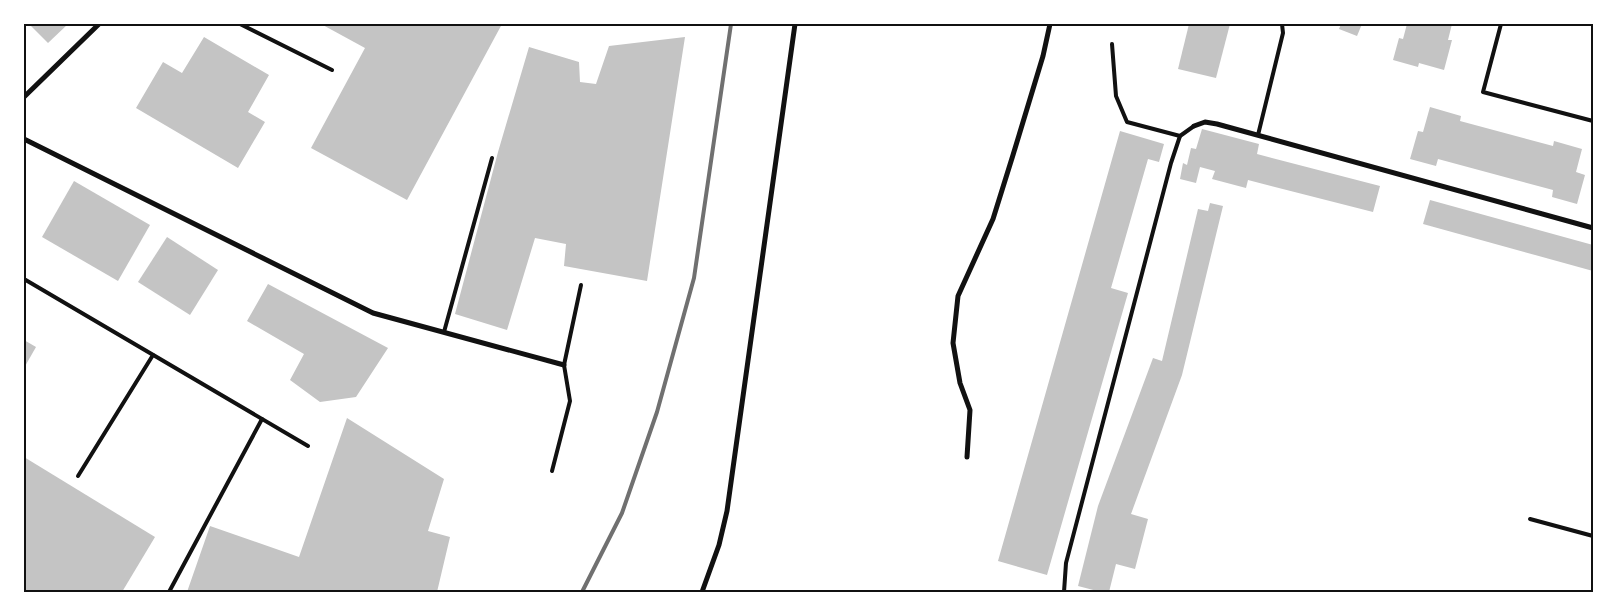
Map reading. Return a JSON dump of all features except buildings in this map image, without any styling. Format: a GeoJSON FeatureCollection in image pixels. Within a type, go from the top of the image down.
{"type":"FeatureCollection","features":[{"type":"Feature","properties":{"kind":"street"},"geometry":{"type":"LineString","coordinates":[[24,97],[99,24]]}},
{"type":"Feature","properties":{"kind":"street"},"geometry":{"type":"LineString","coordinates":[[702,592],[719,545],[727,511],[795,24]]}},
{"type":"Feature","properties":{"kind":"street"},"geometry":{"type":"LineString","coordinates":[[967,457],[970,410],[960,383],[953,342],[958,296],[993,219],[1043,56],[1050,24]]}},
{"type":"Feature","properties":{"kind":"street"},"geometry":{"type":"LineString","coordinates":[[1194,126],[1205,122],[1217,124],[1592,228]]}},
{"type":"Feature","properties":{"kind":"street"},"geometry":{"type":"LineString","coordinates":[[24,139],[373,313],[564,365]]}},
{"type":"Feature","properties":{"kind":"lane"},"geometry":{"type":"LineString","coordinates":[[240,24],[332,70]]}},
{"type":"Feature","properties":{"kind":"lane"},"geometry":{"type":"LineString","coordinates":[[1258,135],[1283,32],[1282,24]]}},
{"type":"Feature","properties":{"kind":"lane"},"geometry":{"type":"LineString","coordinates":[[1501,24],[1483,92],[1593,121]]}},
{"type":"Feature","properties":{"kind":"lane"},"geometry":{"type":"LineString","coordinates":[[1112,44],[1116,96],[1127,122],[1180,136]]}},
{"type":"Feature","properties":{"kind":"lane"},"geometry":{"type":"LineString","coordinates":[[1064,592],[1066,563],[1171,163],[1180,136],[1194,126]]}},
{"type":"Feature","properties":{"kind":"lane"},"geometry":{"type":"LineString","coordinates":[[444,332],[492,158]]}},
{"type":"Feature","properties":{"kind":"lane"},"geometry":{"type":"LineString","coordinates":[[1592,228],[1593,221]]}},
{"type":"Feature","properties":{"kind":"lane"},"geometry":{"type":"LineString","coordinates":[[24,280],[308,446]]}},
{"type":"Feature","properties":{"kind":"lane"},"geometry":{"type":"LineString","coordinates":[[552,471],[570,401],[564,365],[581,285]]}},
{"type":"Feature","properties":{"kind":"lane"},"geometry":{"type":"LineString","coordinates":[[78,476],[153,355]]}},
{"type":"Feature","properties":{"kind":"lane"},"geometry":{"type":"LineString","coordinates":[[169,592],[262,419]]}},
{"type":"Feature","properties":{"kind":"lane"},"geometry":{"type":"LineString","coordinates":[[1530,519],[1593,536]]}},
{"type":"Feature","properties":{"kind":"railway"},"geometry":{"type":"LineString","coordinates":[[582,592],[622,513],[657,412],[694,278],[731,24]]}}]}
